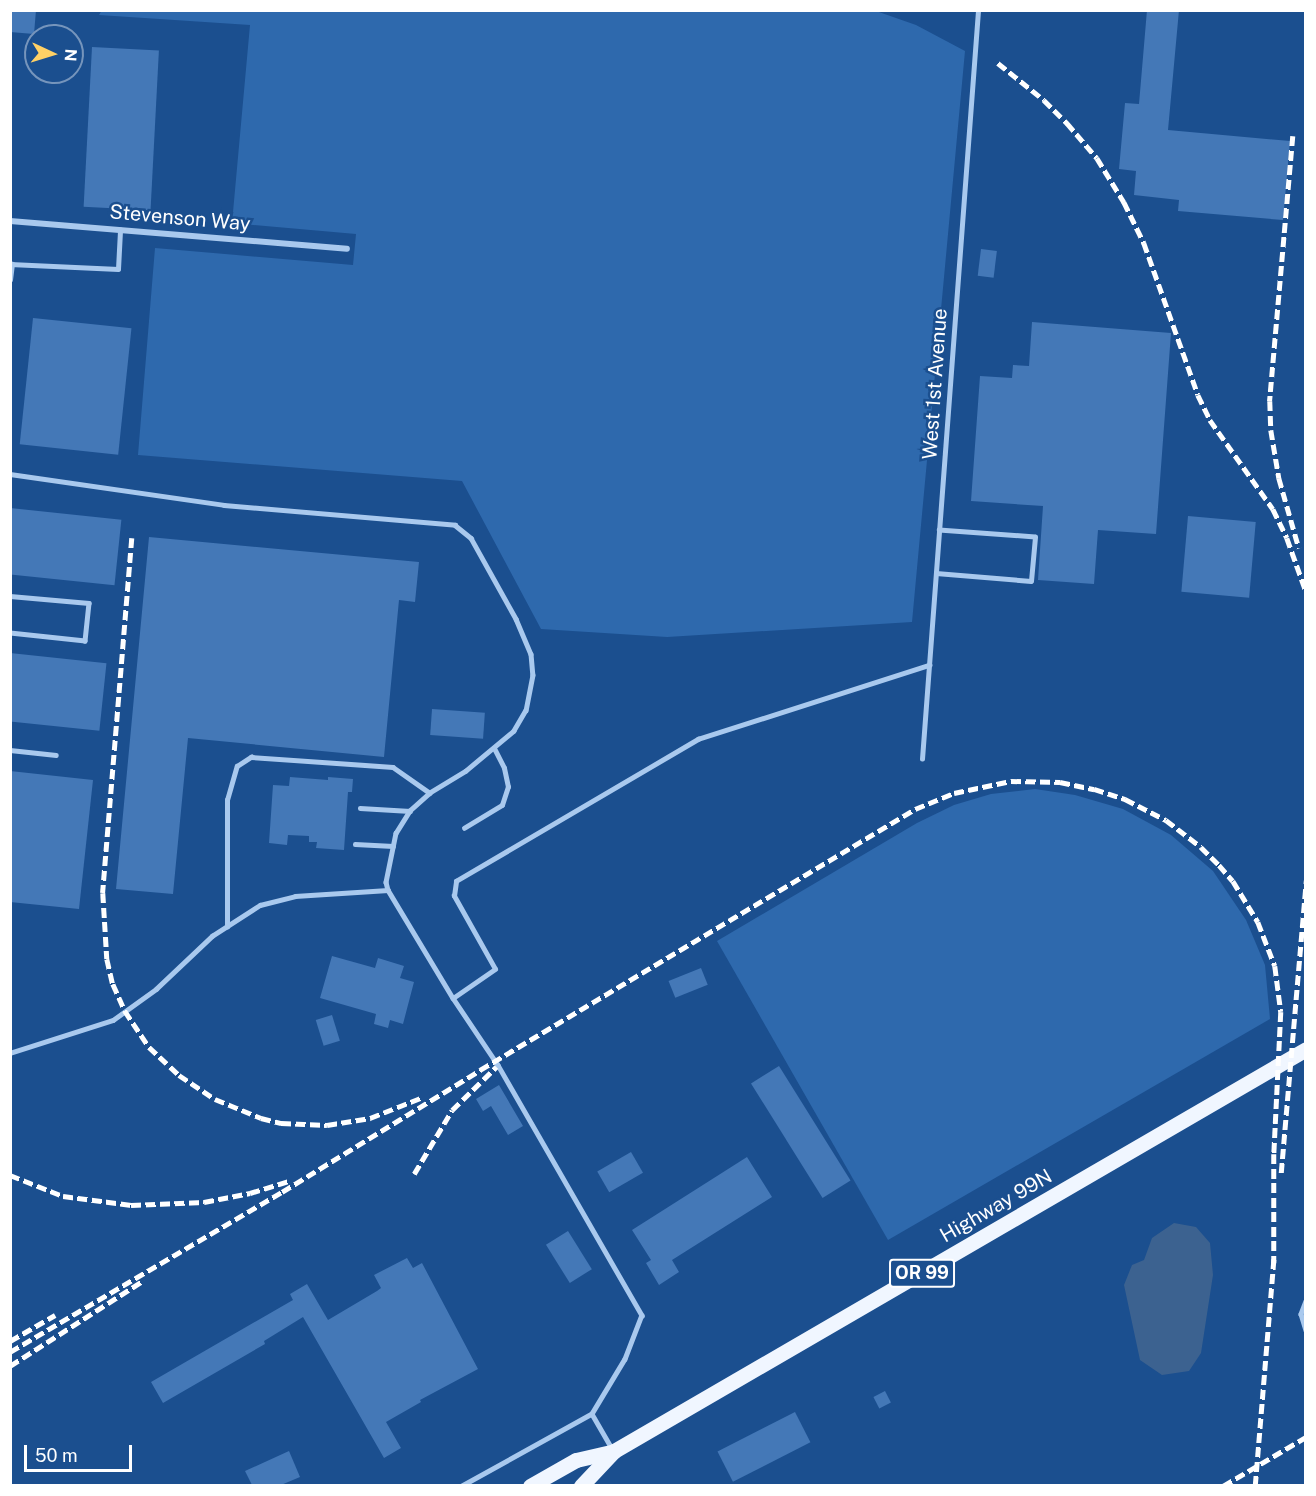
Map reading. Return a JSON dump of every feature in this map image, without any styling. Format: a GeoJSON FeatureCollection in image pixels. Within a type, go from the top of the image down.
{"type":"FeatureCollection","features":[{"type":"Feature","properties":{"kind":"main road","name":"Highway 99N"},"geometry":{"type":"LineString","coordinates":[[614,1451],[1230,1095],[1305,1049]]}},
{"type":"Feature","properties":{"kind":"main road","name":"OR 99"},"geometry":{"type":"LineString","coordinates":[[530,1485],[576,1460],[614,1451]]}},
{"type":"Feature","properties":{"kind":"main road","name":"OR 99"},"geometry":{"type":"LineString","coordinates":[[581,1485],[614,1451]]}},
{"type":"Feature","properties":{"kind":"street","name":"Stevenson Way"},"geometry":{"type":"LineString","coordinates":[[10,221],[347,249]]}},
{"type":"Feature","properties":{"kind":"lane","name":"West 1st Avenue"},"geometry":{"type":"LineString","coordinates":[[922,759],[978,10]]}},
{"type":"Feature","properties":{"kind":"lane"},"geometry":{"type":"LineString","coordinates":[[10,280],[11,264],[118,269],[120,230]]}},
{"type":"Feature","properties":{"kind":"lane"},"geometry":{"type":"LineString","coordinates":[[10,474],[224,505],[455,525],[471,538],[516,619],[531,654],[533,675],[526,711],[514,731],[466,771],[430,793],[410,811],[396,833],[386,882],[388,890],[453,998],[496,1061],[642,1316],[625,1359],[592,1414],[462,1485]]}},
{"type":"Feature","properties":{"kind":"lane"},"geometry":{"type":"LineString","coordinates":[[936,573],[1031,581],[1035,537],[939,530]]}},
{"type":"Feature","properties":{"kind":"lane"},"geometry":{"type":"LineString","coordinates":[[10,596],[89,603],[85,641],[10,633]]}},
{"type":"Feature","properties":{"kind":"lane"},"geometry":{"type":"LineString","coordinates":[[453,998],[495,969],[454,896],[456,881],[698,739],[929,665]]}},
{"type":"Feature","properties":{"kind":"lane"},"geometry":{"type":"LineString","coordinates":[[464,828],[502,805],[508,787],[504,768],[494,748]]}},
{"type":"Feature","properties":{"kind":"lane"},"geometry":{"type":"LineString","coordinates":[[10,750],[56,755]]}},
{"type":"Feature","properties":{"kind":"lane"},"geometry":{"type":"LineString","coordinates":[[227,927],[227,800],[237,766],[251,757],[393,767],[430,793]]}},
{"type":"Feature","properties":{"kind":"lane"},"geometry":{"type":"LineString","coordinates":[[360,808],[410,811]]}},
{"type":"Feature","properties":{"kind":"lane"},"geometry":{"type":"LineString","coordinates":[[355,844],[393,846]]}},
{"type":"Feature","properties":{"kind":"lane"},"geometry":{"type":"LineString","coordinates":[[10,1053],[113,1020],[156,989],[212,936],[260,905],[295,896],[388,890]]}},
{"type":"Feature","properties":{"kind":"lane"},"geometry":{"type":"LineString","coordinates":[[1305,1301],[1300,1314],[1305,1330]]}},
{"type":"Feature","properties":{"kind":"lane"},"geometry":{"type":"LineString","coordinates":[[592,1414],[614,1451]]}},
{"type":"Feature","properties":{"kind":"shaded area"},"geometry":{"type":"Polygon","coordinates":[[[102,10],[876,11],[916,25],[965,51],[912,622],[667,637],[541,629],[462,481],[138,455],[155,248],[353,265],[356,234],[232,223],[250,25],[99,15],[102,10]]]}},
{"type":"Feature","properties":{"kind":"shaded area"},"geometry":{"type":"Polygon","coordinates":[[[1035,789],[1075,795],[1123,809],[1171,835],[1213,871],[1246,920],[1265,965],[1270,1019],[888,1240],[717,941],[917,823],[954,805],[991,794],[1035,789]]]}},
{"type":"Feature","properties":{"kind":"shaded area"},"geometry":{"type":"Polygon","coordinates":[[[1174,1223],[1196,1227],[1210,1243],[1213,1275],[1201,1353],[1189,1371],[1162,1375],[1140,1360],[1124,1285],[1132,1265],[1144,1260],[1152,1238],[1174,1223]]]}},
{"type":"Feature","properties":{"kind":"building"},"geometry":{"type":"Polygon","coordinates":[[[10,10],[36,10],[35,24],[24,24],[24,33],[10,32],[10,10]]]}},
{"type":"Feature","properties":{"kind":"building"},"geometry":{"type":"Polygon","coordinates":[[[1147,10],[1179,10],[1168,130],[1290,141],[1283,220],[1178,211],[1179,200],[1134,195],[1136,171],[1119,169],[1125,103],[1139,104],[1147,10]]]}},
{"type":"Feature","properties":{"kind":"building"},"geometry":{"type":"Polygon","coordinates":[[[92,47],[159,51],[151,210],[84,207],[92,47]]]}},
{"type":"Feature","properties":{"kind":"building"},"geometry":{"type":"Polygon","coordinates":[[[981,249],[997,251],[994,278],[978,276],[981,249]]]}},
{"type":"Feature","properties":{"kind":"building"},"geometry":{"type":"Polygon","coordinates":[[[33,318],[131,328],[118,455],[20,444],[33,318]]]}},
{"type":"Feature","properties":{"kind":"building"},"geometry":{"type":"Polygon","coordinates":[[[1032,322],[1171,333],[1156,534],[1098,530],[1094,584],[1038,580],[1043,506],[971,501],[980,376],[1012,378],[1013,365],[1029,366],[1032,322]]]}},
{"type":"Feature","properties":{"kind":"building"},"geometry":{"type":"Polygon","coordinates":[[[10,508],[121,520],[114,585],[10,574],[10,508]]]}},
{"type":"Feature","properties":{"kind":"building"},"geometry":{"type":"Polygon","coordinates":[[[1188,516],[1256,522],[1249,598],[1181,592],[1188,516]]]}},
{"type":"Feature","properties":{"kind":"building"},"geometry":{"type":"Polygon","coordinates":[[[149,537],[419,562],[415,602],[399,600],[384,757],[188,738],[173,894],[116,889],[149,537]]]}},
{"type":"Feature","properties":{"kind":"building"},"geometry":{"type":"Polygon","coordinates":[[[10,653],[106,663],[99,731],[10,721],[10,653]]]}},
{"type":"Feature","properties":{"kind":"building"},"geometry":{"type":"Polygon","coordinates":[[[432,709],[485,713],[483,739],[430,735],[432,709]]]}},
{"type":"Feature","properties":{"kind":"building"},"geometry":{"type":"Polygon","coordinates":[[[10,771],[93,780],[79,909],[10,902],[10,771]]]}},
{"type":"Feature","properties":{"kind":"building"},"geometry":{"type":"Polygon","coordinates":[[[290,777],[353,779],[352,792],[348,792],[344,850],[316,848],[317,842],[309,842],[309,836],[288,835],[287,845],[269,843],[273,785],[289,786],[290,777]]]}},
{"type":"Feature","properties":{"kind":"building"},"geometry":{"type":"Polygon","coordinates":[[[332,956],[375,968],[378,958],[404,966],[400,978],[414,982],[403,1024],[390,1020],[388,1028],[374,1024],[376,1014],[320,998],[332,956]]]}},
{"type":"Feature","properties":{"kind":"building"},"geometry":{"type":"Polygon","coordinates":[[[701,968],[708,985],[675,998],[669,981],[701,968]]]}},
{"type":"Feature","properties":{"kind":"building"},"geometry":{"type":"Polygon","coordinates":[[[332,1015],[340,1041],[324,1046],[316,1020],[332,1015]]]}},
{"type":"Feature","properties":{"kind":"building"},"geometry":{"type":"Polygon","coordinates":[[[779,1066],[851,1180],[823,1198],[751,1083],[779,1066]]]}},
{"type":"Feature","properties":{"kind":"building"},"geometry":{"type":"Polygon","coordinates":[[[499,1085],[523,1126],[508,1135],[491,1106],[483,1111],[476,1099],[499,1085]]]}},
{"type":"Feature","properties":{"kind":"building"},"geometry":{"type":"Polygon","coordinates":[[[631,1152],[643,1173],[609,1192],[597,1172],[631,1152]]]}},
{"type":"Feature","properties":{"kind":"building"},"geometry":{"type":"Polygon","coordinates":[[[747,1157],[772,1197],[672,1260],[679,1272],[659,1285],[646,1263],[651,1260],[632,1230],[747,1157]]]}},
{"type":"Feature","properties":{"kind":"building"},"geometry":{"type":"Polygon","coordinates":[[[568,1231],[592,1269],[570,1283],[546,1245],[568,1231]]]}},
{"type":"Feature","properties":{"kind":"building"},"geometry":{"type":"Polygon","coordinates":[[[407,1258],[413,1268],[422,1263],[478,1369],[420,1400],[421,1402],[386,1422],[401,1448],[384,1458],[303,1317],[264,1341],[265,1344],[163,1403],[151,1382],[293,1300],[290,1294],[307,1284],[328,1320],[381,1288],[374,1275],[407,1258]]]}},
{"type":"Feature","properties":{"kind":"building"},"geometry":{"type":"Polygon","coordinates":[[[885,1391],[891,1403],[879,1408],[873,1397],[885,1391]]]}},
{"type":"Feature","properties":{"kind":"building"},"geometry":{"type":"Polygon","coordinates":[[[795,1412],[810,1442],[733,1482],[717,1451],[795,1412]]]}},
{"type":"Feature","properties":{"kind":"building"},"geometry":{"type":"Polygon","coordinates":[[[289,1451],[300,1477],[281,1485],[252,1485],[245,1471],[289,1451]]]}},
{"type":"Feature","properties":{"kind":"railway"},"geometry":{"type":"LineString","coordinates":[[998,63],[1044,100],[1067,123],[1097,158],[1124,202],[1144,243],[1198,395],[1210,420],[1273,509],[1287,538],[1306,591]]}},
{"type":"Feature","properties":{"kind":"railway"},"geometry":{"type":"LineString","coordinates":[[1293,136],[1270,401],[1271,430],[1279,478],[1299,548]]}},
{"type":"Feature","properties":{"kind":"railway"},"geometry":{"type":"LineString","coordinates":[[132,538],[103,893],[107,959],[113,984],[125,1011],[149,1047],[179,1075],[215,1099],[261,1118],[281,1123],[327,1125],[370,1118],[423,1097]]}},
{"type":"Feature","properties":{"kind":"railway"},"geometry":{"type":"LineString","coordinates":[[10,1352],[282,1192],[480,1070],[915,809],[954,793],[1011,781],[1060,782],[1094,789],[1125,799],[1166,820],[1201,847],[1219,865],[1233,881],[1258,922],[1275,966],[1281,1012],[1274,1154],[1274,1263]]}},
{"type":"Feature","properties":{"kind":"railway"},"geometry":{"type":"LineString","coordinates":[[1281,1173],[1306,880]]}},
{"type":"Feature","properties":{"kind":"railway"},"geometry":{"type":"LineString","coordinates":[[414,1174],[452,1110],[496,1067]]}},
{"type":"Feature","properties":{"kind":"railway"},"geometry":{"type":"LineString","coordinates":[[10,1175],[63,1196],[131,1205],[204,1202],[250,1193],[289,1181]]}},
{"type":"Feature","properties":{"kind":"railway"},"geometry":{"type":"LineString","coordinates":[[1255,1486],[1274,1257]]}},
{"type":"Feature","properties":{"kind":"railway"},"geometry":{"type":"LineString","coordinates":[[10,1366],[144,1280]]}},
{"type":"Feature","properties":{"kind":"railway"},"geometry":{"type":"LineString","coordinates":[[10,1341],[55,1315]]}},
{"type":"Feature","properties":{"kind":"railway"},"geometry":{"type":"LineString","coordinates":[[1223,1486],[1306,1437]]}}]}
